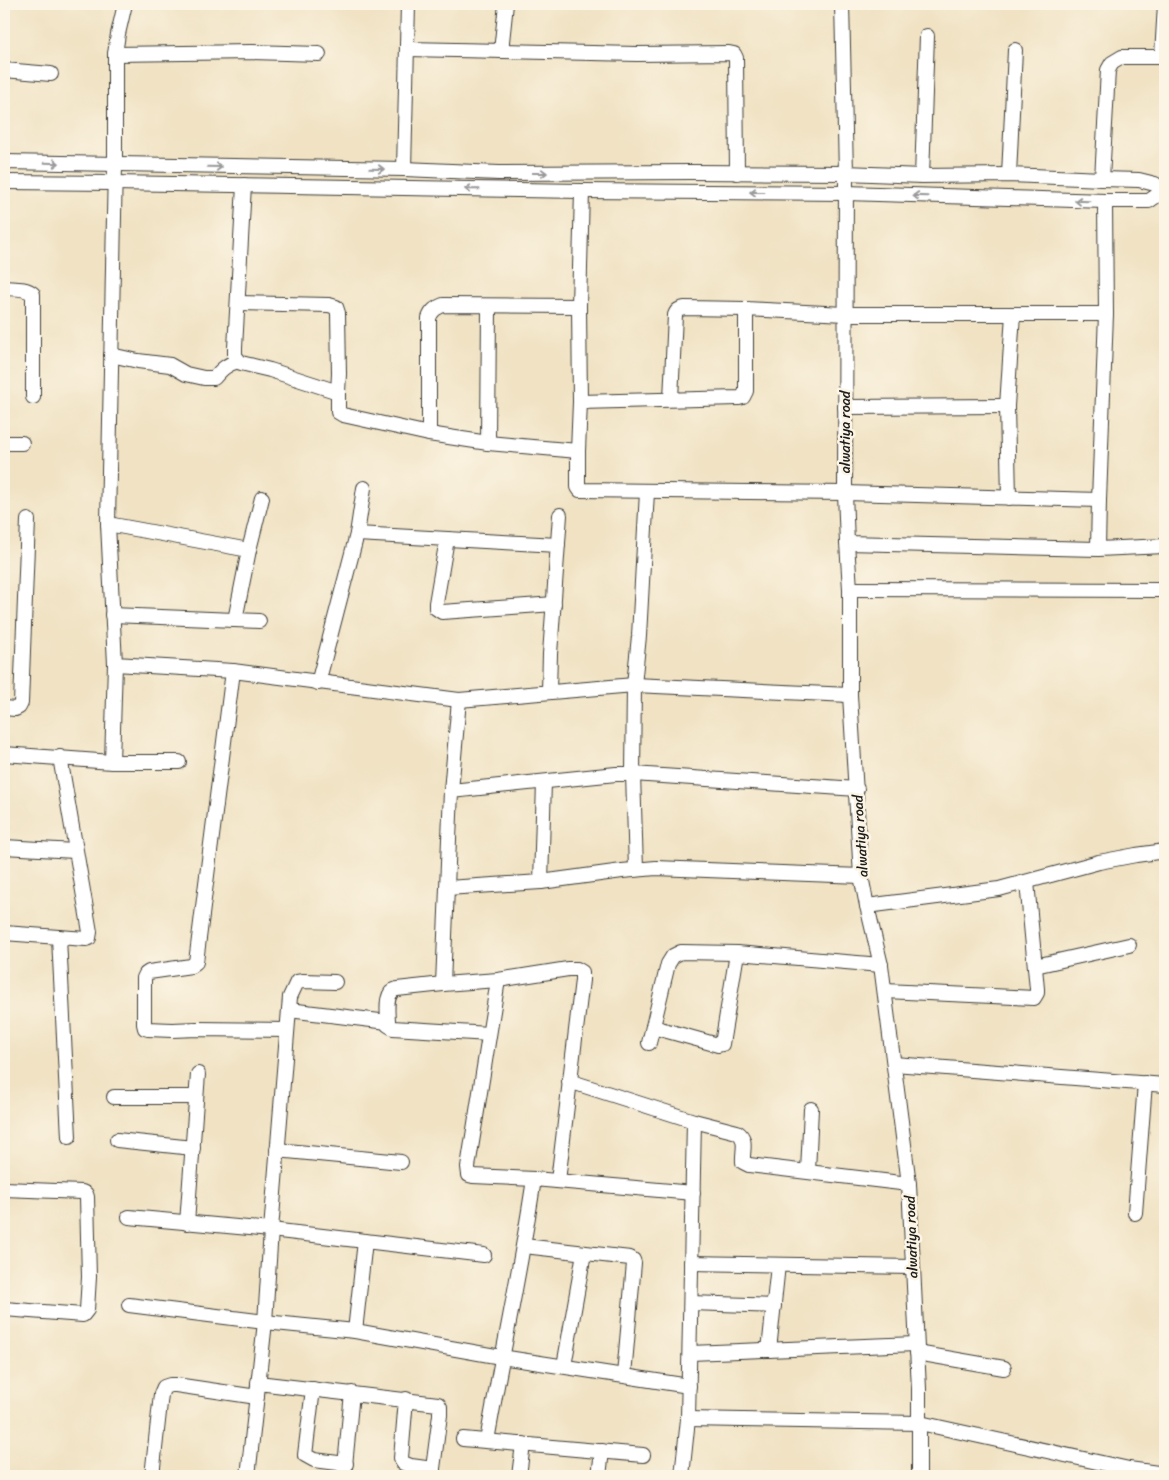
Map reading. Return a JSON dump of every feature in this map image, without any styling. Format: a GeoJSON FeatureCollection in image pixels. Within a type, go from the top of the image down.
{"type":"FeatureCollection","features":[{"type":"Feature","properties":{"kind":"street"},"geometry":{"type":"LineString","coordinates":[[112,762],[115,664],[108,524],[113,183],[115,165],[115,54],[125,4]]}},
{"type":"Feature","properties":{"kind":"street"},"geometry":{"type":"LineString","coordinates":[[404,169],[408,4]]}},
{"type":"Feature","properties":{"kind":"street"},"geometry":{"type":"LineString","coordinates":[[501,51],[506,4]]}},
{"type":"Feature","properties":{"kind":"street","name":"alwatiya road"},"geometry":{"type":"LineString","coordinates":[[842,4],[846,174],[845,493],[846,543],[850,589],[850,695],[862,876],[885,991],[909,1184],[920,1424],[919,1476]]}},
{"type":"Feature","properties":{"kind":"street"},"geometry":{"type":"LineString","coordinates":[[1102,179],[1108,70],[1112,63],[1122,57],[1164,56],[1164,4]]}},
{"type":"Feature","properties":{"kind":"street"},"geometry":{"type":"LineString","coordinates":[[922,176],[927,36]]}},
{"type":"Feature","properties":{"kind":"street"},"geometry":{"type":"LineString","coordinates":[[407,49],[734,54],[736,58],[737,173]]}},
{"type":"Feature","properties":{"kind":"street"},"geometry":{"type":"LineString","coordinates":[[1009,175],[1015,50]]}},
{"type":"Feature","properties":{"kind":"street"},"geometry":{"type":"LineString","coordinates":[[115,54],[242,52],[319,54]]}},
{"type":"Feature","properties":{"kind":"street"},"geometry":{"type":"LineString","coordinates":[[4,70],[51,74]]}},
{"type":"Feature","properties":{"kind":"street"},"geometry":{"type":"LineString","coordinates":[[4,162],[404,169],[499,173],[1009,175],[1148,181],[1164,191],[1149,201],[1105,201],[846,193],[4,182]]}},
{"type":"Feature","properties":{"kind":"street"},"geometry":{"type":"LineString","coordinates":[[244,185],[235,356],[241,363],[270,370],[338,392]]}},
{"type":"Feature","properties":{"kind":"street"},"geometry":{"type":"LineString","coordinates":[[582,191],[578,451],[578,487],[580,490],[845,493],[1099,500]]}},
{"type":"Feature","properties":{"kind":"street"},"geometry":{"type":"LineString","coordinates":[[1098,549],[1106,314],[1105,201]]}},
{"type":"Feature","properties":{"kind":"street"},"geometry":{"type":"LineString","coordinates":[[4,288],[26,290],[33,294],[33,397]]}},
{"type":"Feature","properties":{"kind":"street"},"geometry":{"type":"LineString","coordinates":[[238,303],[329,305],[336,307],[338,313],[338,412],[340,414],[429,434],[488,443],[578,451]]}},
{"type":"Feature","properties":{"kind":"street"},"geometry":{"type":"LineString","coordinates":[[429,434],[429,318],[435,308],[444,305],[579,306]]}},
{"type":"Feature","properties":{"kind":"street"},"geometry":{"type":"LineString","coordinates":[[488,443],[489,306]]}},
{"type":"Feature","properties":{"kind":"street"},"geometry":{"type":"LineString","coordinates":[[672,399],[676,315],[677,311],[685,308],[845,314],[1106,314]]}},
{"type":"Feature","properties":{"kind":"street"},"geometry":{"type":"LineString","coordinates":[[580,402],[739,398],[743,396],[746,391],[746,310]]}},
{"type":"Feature","properties":{"kind":"street"},"geometry":{"type":"LineString","coordinates":[[1009,498],[1007,406],[1013,314]]}},
{"type":"Feature","properties":{"kind":"street"},"geometry":{"type":"LineString","coordinates":[[110,355],[170,365],[182,373],[204,378],[214,378],[222,368],[238,361]]}},
{"type":"Feature","properties":{"kind":"street"},"geometry":{"type":"LineString","coordinates":[[845,407],[1007,406]]}},
{"type":"Feature","properties":{"kind":"street"},"geometry":{"type":"LineString","coordinates":[[4,443],[22,443]]}},
{"type":"Feature","properties":{"kind":"street"},"geometry":{"type":"LineString","coordinates":[[318,683],[357,534],[364,488]]}},
{"type":"Feature","properties":{"kind":"street"},"geometry":{"type":"LineString","coordinates":[[636,870],[633,774],[634,684],[639,636],[647,492]]}},
{"type":"Feature","properties":{"kind":"street"},"geometry":{"type":"LineString","coordinates":[[235,620],[262,498]]}},
{"type":"Feature","properties":{"kind":"street"},"geometry":{"type":"LineString","coordinates":[[549,692],[560,515]]}},
{"type":"Feature","properties":{"kind":"street"},"geometry":{"type":"LineString","coordinates":[[4,708],[15,709],[21,704],[28,520]]}},
{"type":"Feature","properties":{"kind":"street"},"geometry":{"type":"LineString","coordinates":[[108,524],[249,550]]}},
{"type":"Feature","properties":{"kind":"street"},"geometry":{"type":"LineString","coordinates":[[357,534],[558,545]]}},
{"type":"Feature","properties":{"kind":"street"},"geometry":{"type":"LineString","coordinates":[[447,539],[436,603],[438,610],[442,612],[554,604]]}},
{"type":"Feature","properties":{"kind":"street"},"geometry":{"type":"LineString","coordinates":[[846,543],[1098,549],[1165,546]]}},
{"type":"Feature","properties":{"kind":"street"},"geometry":{"type":"LineString","coordinates":[[850,589],[1165,590]]}},
{"type":"Feature","properties":{"kind":"street"},"geometry":{"type":"LineString","coordinates":[[112,615],[258,621]]}},
{"type":"Feature","properties":{"kind":"street"},"geometry":{"type":"LineString","coordinates":[[115,664],[233,671],[459,700],[634,684],[850,695]]}},
{"type":"Feature","properties":{"kind":"street"},"geometry":{"type":"LineString","coordinates":[[233,671],[196,962],[191,966],[146,974],[144,978],[144,1024],[145,1028],[148,1029],[287,1030]]}},
{"type":"Feature","properties":{"kind":"street"},"geometry":{"type":"LineString","coordinates":[[443,984],[451,791],[459,700]]}},
{"type":"Feature","properties":{"kind":"street"},"geometry":{"type":"LineString","coordinates":[[4,754],[112,762],[179,762]]}},
{"type":"Feature","properties":{"kind":"street"},"geometry":{"type":"LineString","coordinates":[[4,933],[86,939],[90,935],[60,757]]}},
{"type":"Feature","properties":{"kind":"street"},"geometry":{"type":"LineString","coordinates":[[451,791],[616,774],[857,789]]}},
{"type":"Feature","properties":{"kind":"street"},"geometry":{"type":"LineString","coordinates":[[541,882],[544,782]]}},
{"type":"Feature","properties":{"kind":"street"},"geometry":{"type":"LineString","coordinates":[[4,847],[75,851]]}},
{"type":"Feature","properties":{"kind":"street"},"geometry":{"type":"LineString","coordinates":[[867,906],[992,890],[1099,862],[1165,851]]}},
{"type":"Feature","properties":{"kind":"street"},"geometry":{"type":"LineString","coordinates":[[448,888],[541,882],[656,868],[862,876]]}},
{"type":"Feature","properties":{"kind":"street"},"geometry":{"type":"LineString","coordinates":[[885,991],[1034,998],[1037,989],[1027,882]]}},
{"type":"Feature","properties":{"kind":"street"},"geometry":{"type":"LineString","coordinates":[[59,938],[69,1137]]}},
{"type":"Feature","properties":{"kind":"street"},"geometry":{"type":"LineString","coordinates":[[1035,966],[1130,945]]}},
{"type":"Feature","properties":{"kind":"street"},"geometry":{"type":"LineString","coordinates":[[649,1043],[668,964],[673,956],[681,952],[737,954],[881,966]]}},
{"type":"Feature","properties":{"kind":"street"},"geometry":{"type":"LineString","coordinates":[[653,1027],[718,1045],[722,1044],[737,954]]}},
{"type":"Feature","properties":{"kind":"street"},"geometry":{"type":"LineString","coordinates":[[489,1034],[394,1028],[388,1026],[389,994],[392,990],[498,980],[568,969],[577,969],[582,972],[558,1181]]}},
{"type":"Feature","properties":{"kind":"street"},"geometry":{"type":"LineString","coordinates":[[498,980],[468,1171],[469,1175],[693,1193]]}},
{"type":"Feature","properties":{"kind":"street"},"geometry":{"type":"LineString","coordinates":[[248,1476],[265,1322],[290,997],[297,982],[335,982]]}},
{"type":"Feature","properties":{"kind":"street"},"geometry":{"type":"LineString","coordinates":[[289,1010],[388,1022]]}},
{"type":"Feature","properties":{"kind":"street"},"geometry":{"type":"LineString","coordinates":[[894,1064],[1165,1085]]}},
{"type":"Feature","properties":{"kind":"street"},"geometry":{"type":"LineString","coordinates":[[187,1223],[198,1074]]}},
{"type":"Feature","properties":{"kind":"street"},"geometry":{"type":"LineString","coordinates":[[569,1081],[694,1121],[737,1132],[743,1139],[742,1158],[745,1164],[909,1184]]}},
{"type":"Feature","properties":{"kind":"street"},"geometry":{"type":"LineString","coordinates":[[1135,1213],[1145,1083]]}},
{"type":"Feature","properties":{"kind":"street"},"geometry":{"type":"LineString","coordinates":[[114,1097],[196,1097]]}},
{"type":"Feature","properties":{"kind":"street"},"geometry":{"type":"LineString","coordinates":[[808,1172],[811,1108]]}},
{"type":"Feature","properties":{"kind":"street"},"geometry":{"type":"LineString","coordinates":[[682,1476],[688,1419],[694,1121]]}},
{"type":"Feature","properties":{"kind":"street"},"geometry":{"type":"LineString","coordinates":[[118,1140],[193,1148]]}},
{"type":"Feature","properties":{"kind":"street"},"geometry":{"type":"LineString","coordinates":[[278,1150],[401,1162]]}},
{"type":"Feature","properties":{"kind":"street"},"geometry":{"type":"LineString","coordinates":[[487,1441],[501,1357],[524,1246],[534,1180]]}},
{"type":"Feature","properties":{"kind":"street"},"geometry":{"type":"LineString","coordinates":[[4,1189],[82,1192],[86,1194],[89,1277],[87,1310],[83,1314],[4,1309]]}},
{"type":"Feature","properties":{"kind":"street"},"geometry":{"type":"LineString","coordinates":[[130,1217],[271,1230],[484,1255]]}},
{"type":"Feature","properties":{"kind":"street"},"geometry":{"type":"LineString","coordinates":[[355,1331],[365,1242]]}},
{"type":"Feature","properties":{"kind":"street"},"geometry":{"type":"LineString","coordinates":[[524,1246],[633,1260],[624,1375]]}},
{"type":"Feature","properties":{"kind":"street"},"geometry":{"type":"LineString","coordinates":[[564,1366],[584,1253]]}},
{"type":"Feature","properties":{"kind":"street"},"geometry":{"type":"LineString","coordinates":[[691,1263],[912,1267]]}},
{"type":"Feature","properties":{"kind":"street"},"geometry":{"type":"LineString","coordinates":[[769,1350],[778,1265]]}},
{"type":"Feature","properties":{"kind":"street"},"geometry":{"type":"LineString","coordinates":[[691,1303],[774,1306]]}},
{"type":"Feature","properties":{"kind":"street"},"geometry":{"type":"LineString","coordinates":[[129,1305],[355,1331],[501,1357],[689,1386]]}},
{"type":"Feature","properties":{"kind":"street"},"geometry":{"type":"LineString","coordinates":[[690,1353],[769,1350],[916,1349],[1004,1368]]}},
{"type":"Feature","properties":{"kind":"street"},"geometry":{"type":"LineString","coordinates":[[258,1383],[406,1399],[438,1404],[440,1415],[433,1473],[402,1463],[406,1399]]}},
{"type":"Feature","properties":{"kind":"street"},"geometry":{"type":"LineString","coordinates":[[152,1476],[161,1394],[164,1387],[176,1385],[257,1397]]}},
{"type":"Feature","properties":{"kind":"street"},"geometry":{"type":"LineString","coordinates":[[313,1389],[305,1455],[314,1460],[345,1470],[352,1394]]}},
{"type":"Feature","properties":{"kind":"street"},"geometry":{"type":"LineString","coordinates":[[688,1419],[920,1424],[1128,1473],[1165,1474]]}},
{"type":"Feature","properties":{"kind":"street"},"geometry":{"type":"LineString","coordinates":[[463,1439],[643,1455]]}},
{"type":"Feature","properties":{"kind":"street"},"geometry":{"type":"LineString","coordinates":[[519,1476],[523,1444]]}},
{"type":"Feature","properties":{"kind":"street"},"geometry":{"type":"LineString","coordinates":[[599,1476],[602,1451]]}}]}
